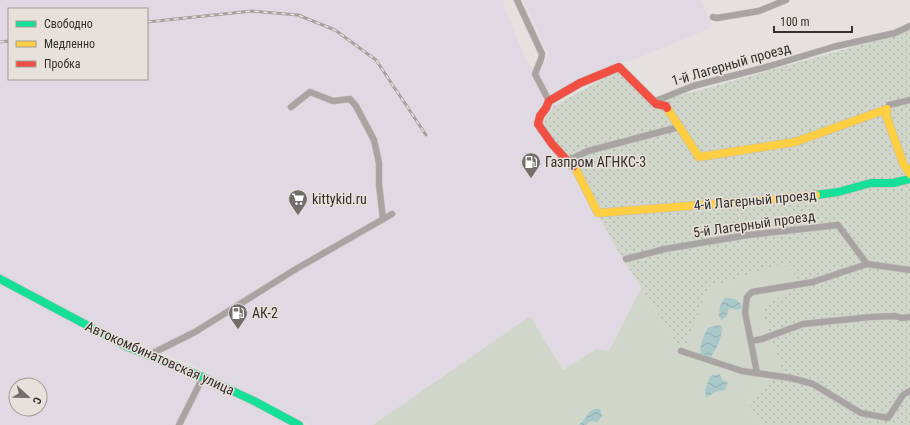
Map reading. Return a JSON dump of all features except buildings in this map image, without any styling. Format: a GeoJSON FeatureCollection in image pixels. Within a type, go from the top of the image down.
{"type":"FeatureCollection","features":[{"type":"Feature","properties":{"kind":"street"},"geometry":{"type":"LineString","coordinates":[[517,0],[541,50],[542,59],[535,74],[549,101]]}},
{"type":"Feature","properties":{"kind":"street"},"geometry":{"type":"LineString","coordinates":[[713,17],[723,17],[759,10],[786,0]]}},
{"type":"Feature","properties":{"kind":"street","name":"1-й Лагерный проезд"},"geometry":{"type":"LineString","coordinates":[[653,102],[693,86],[770,66],[833,47],[895,33],[910,26]]}},
{"type":"Feature","properties":{"kind":"street"},"geometry":{"type":"LineString","coordinates":[[679,126],[594,149],[582,153],[576,158],[568,161],[552,144],[538,124],[540,116],[549,101],[580,83],[619,67],[653,102],[666,106],[679,126],[699,157],[795,142],[910,100]]}},
{"type":"Feature","properties":{"kind":"street"},"geometry":{"type":"LineString","coordinates":[[291,107],[310,92],[333,101],[350,99],[356,106],[374,140],[379,163],[379,184],[383,219]]}},
{"type":"Feature","properties":{"kind":"street"},"geometry":{"type":"LineString","coordinates":[[888,107],[886,115],[903,163],[910,174]]}},
{"type":"Feature","properties":{"kind":"street","name":"4-й Лагерный проезд"},"geometry":{"type":"LineString","coordinates":[[568,161],[576,170],[598,213],[778,199],[838,192],[871,183],[893,182],[910,179]]}},
{"type":"Feature","properties":{"kind":"street"},"geometry":{"type":"LineString","coordinates":[[149,355],[195,332],[296,269],[392,214]]}},
{"type":"Feature","properties":{"kind":"street","name":"5-й Лагерный проезд"},"geometry":{"type":"LineString","coordinates":[[626,259],[665,249],[748,235],[838,225],[867,264]]}},
{"type":"Feature","properties":{"kind":"street"},"geometry":{"type":"LineString","coordinates":[[757,373],[745,312],[747,298],[752,292],[814,282],[867,264],[910,270]]}},
{"type":"Feature","properties":{"kind":"street","name":"Автокомбинатовская улица"},"geometry":{"type":"LineString","coordinates":[[0,279],[128,347],[203,377],[254,400],[299,425]]}},
{"type":"Feature","properties":{"kind":"street"},"geometry":{"type":"LineString","coordinates":[[751,342],[803,324],[871,317],[910,317]]}},
{"type":"Feature","properties":{"kind":"street"},"geometry":{"type":"LineString","coordinates":[[681,352],[742,371],[791,378],[813,384],[861,413],[888,418],[903,394],[910,391]]}},
{"type":"Feature","properties":{"kind":"street"},"geometry":{"type":"LineString","coordinates":[[179,425],[203,377]]}},
{"type":"Feature","properties":{"kind":"shaded area"},"geometry":{"type":"Polygon","coordinates":[[[0,0],[504,0],[504,6],[528,65],[539,72],[549,55],[523,0],[701,0],[712,27],[636,59],[614,64],[556,94],[550,93],[557,108],[577,175],[641,288],[609,351],[596,349],[563,370],[530,316],[373,425],[310,425],[190,364],[125,341],[0,275],[0,0]]]}},
{"type":"Feature","properties":{"kind":"shaded area"},"geometry":{"type":"Polygon","coordinates":[[[910,28],[910,425],[761,425],[748,402],[781,368],[761,309],[801,282],[785,264],[708,287],[688,342],[679,347],[621,256],[574,173],[536,131],[554,106],[624,67],[650,104],[899,34],[910,28]]]}},
{"type":"Feature","properties":{"kind":"shaded area"},"geometry":{"type":"Polygon","coordinates":[[[785,264],[801,282],[761,309],[781,368],[748,402],[761,425],[373,425],[530,316],[563,370],[596,349],[609,351],[641,288],[679,347],[688,342],[708,287],[785,264]]]}},
{"type":"Feature","properties":{"kind":"shaded area"},"geometry":{"type":"Polygon","coordinates":[[[0,283],[142,357],[189,371],[292,425],[0,425],[0,283]]]}},
{"type":"Feature","properties":{"kind":"water"},"geometry":{"type":"Polygon","coordinates":[[[725,298],[735,299],[742,307],[739,310],[729,308],[727,315],[722,320],[719,316],[720,306],[725,298]]]}},
{"type":"Feature","properties":{"kind":"water"},"geometry":{"type":"Polygon","coordinates":[[[718,325],[722,326],[722,331],[715,350],[711,357],[701,356],[702,342],[708,328],[718,325]]]}},
{"type":"Feature","properties":{"kind":"water"},"geometry":{"type":"Polygon","coordinates":[[[720,374],[722,380],[728,382],[725,390],[715,392],[706,398],[705,390],[710,376],[720,374]]]}},
{"type":"Feature","properties":{"kind":"water"},"geometry":{"type":"Polygon","coordinates":[[[594,409],[600,409],[602,416],[597,422],[591,421],[586,425],[579,425],[589,412],[594,409]]]}},
{"type":"Feature","properties":{"kind":"railway"},"geometry":{"type":"LineString","coordinates":[[148,22],[252,11],[298,15],[335,30],[376,60],[426,135]]}},
{"type":"Feature","properties":{"kind":"railway"},"geometry":{"type":"LineString","coordinates":[[0,42],[8,41]]}},
{"type":"Feature","properties":{"kind":"traffic: fast"},"geometry":{"type":"LineString","coordinates":[[816,195],[838,192],[871,183],[893,183],[910,179]]}},
{"type":"Feature","properties":{"kind":"traffic: fast"},"geometry":{"type":"LineString","coordinates":[[0,279],[128,347],[203,377],[254,401],[299,425]]}},
{"type":"Feature","properties":{"kind":"traffic: slow"},"geometry":{"type":"LineString","coordinates":[[667,108],[699,157],[795,142],[887,109],[886,115],[903,163],[910,174]]}},
{"type":"Feature","properties":{"kind":"traffic: slow"},"geometry":{"type":"LineString","coordinates":[[573,167],[576,170],[598,213],[816,195]]}},
{"type":"Feature","properties":{"kind":"traffic: jam"},"geometry":{"type":"LineString","coordinates":[[573,167],[552,144],[538,124],[540,116],[549,101],[580,83],[619,67],[656,104],[666,106],[667,108]]}},
{"type":"Feature","properties":{"kind":"place","name":"Газпром АГНКС-3"},"geometry":{"type":"Point","coordinates":[531,179]}},
{"type":"Feature","properties":{"kind":"place","name":"kittykid.ru"},"geometry":{"type":"Point","coordinates":[298,216]}},
{"type":"Feature","properties":{"kind":"place","name":"АК-2"},"geometry":{"type":"Point","coordinates":[238,330]}}]}
